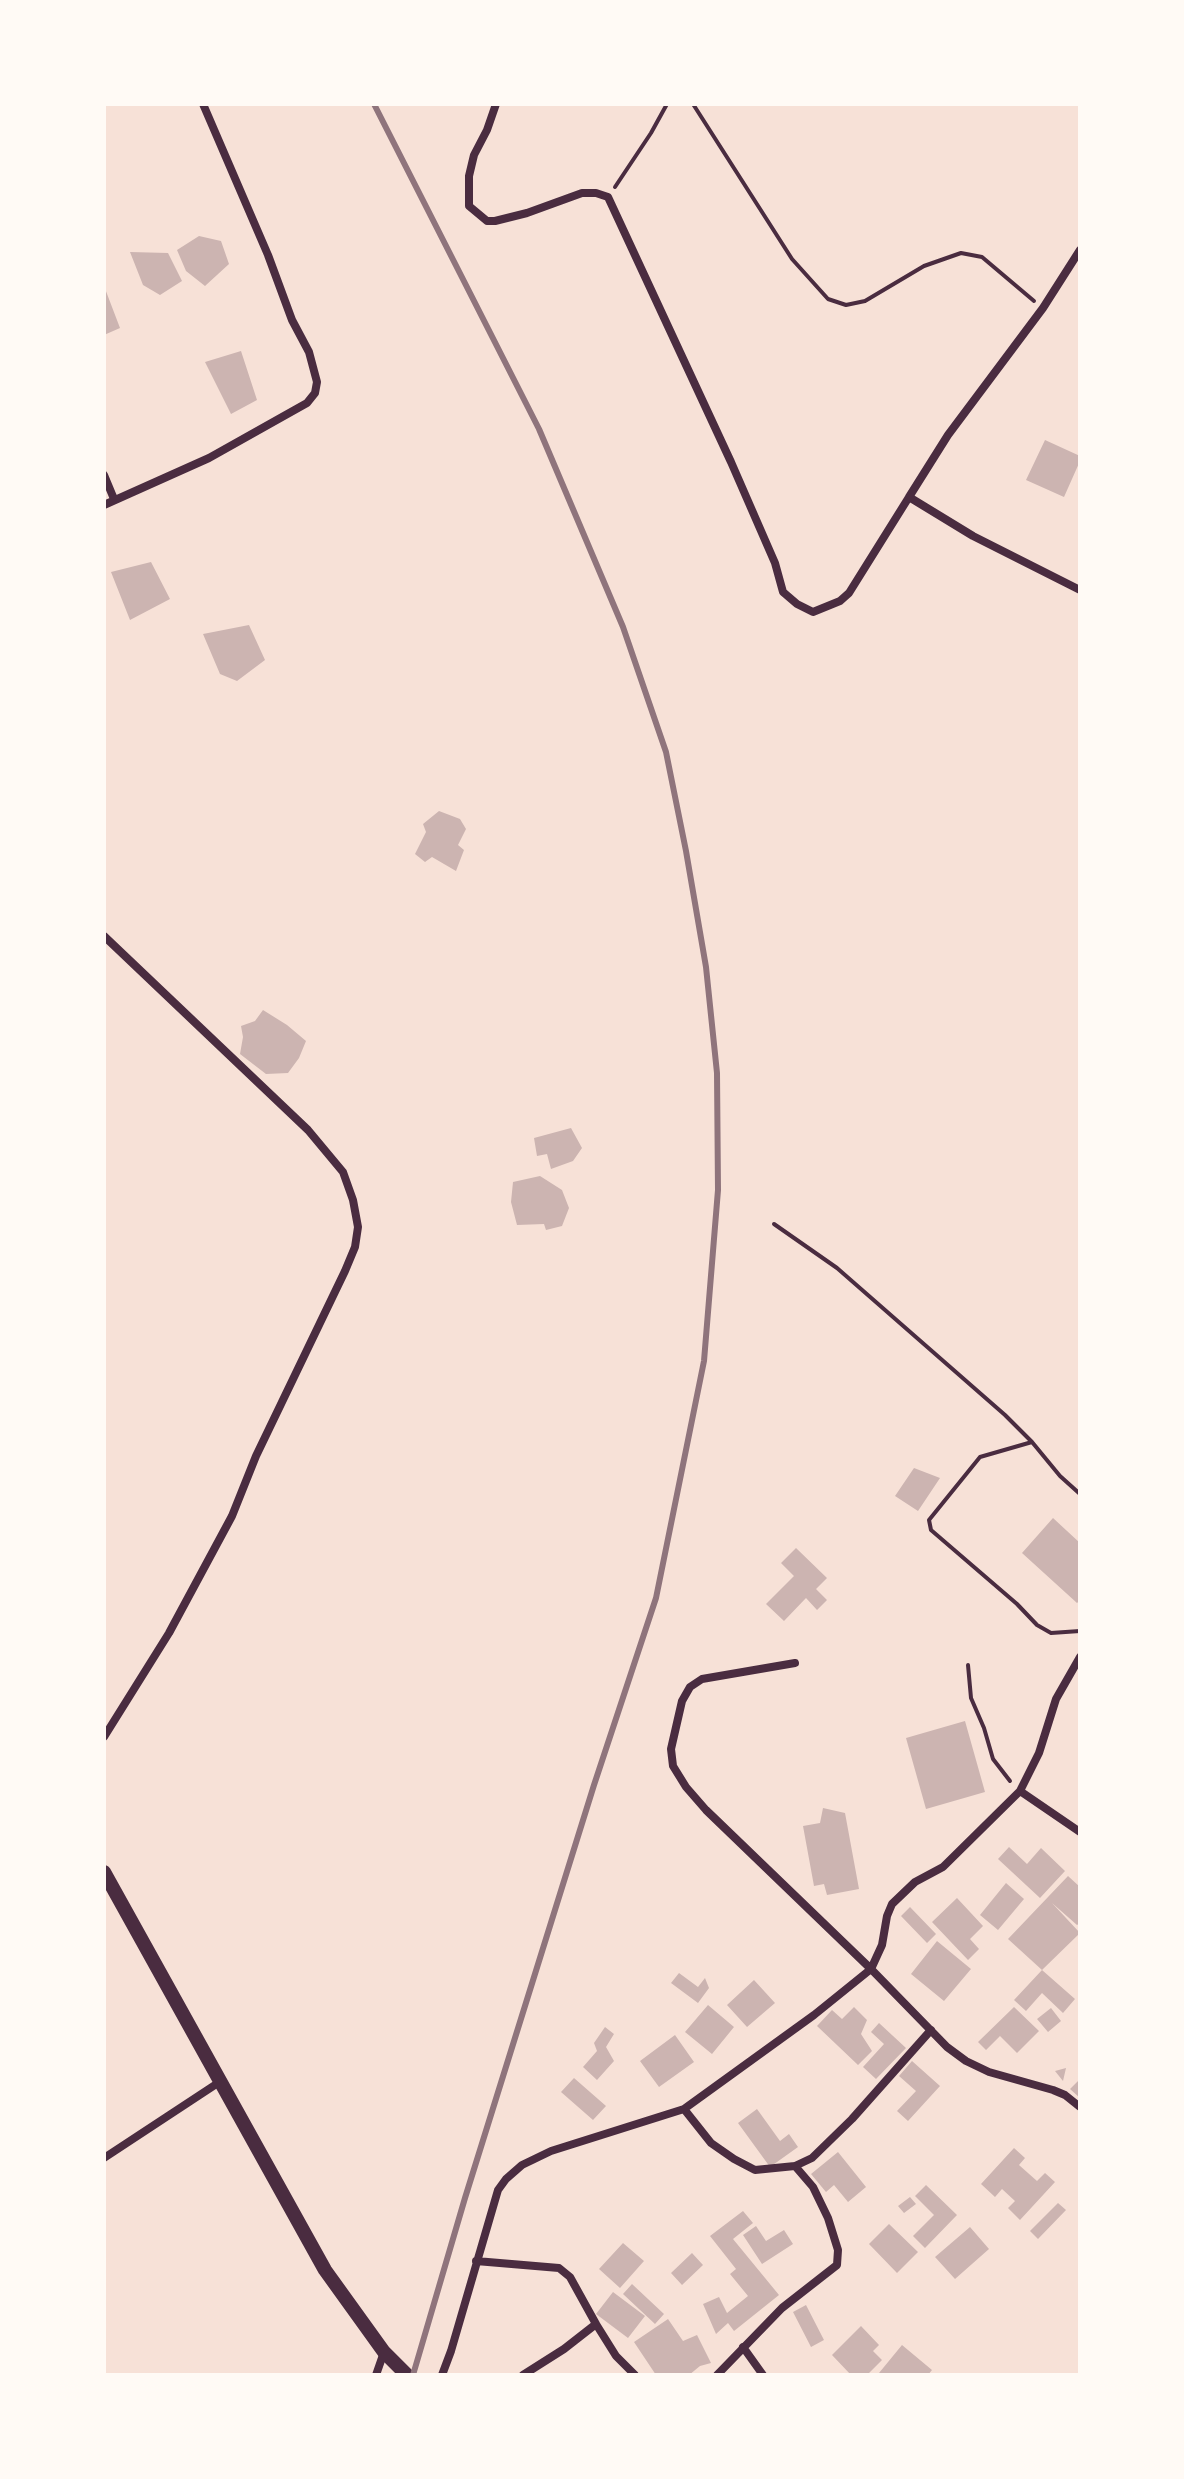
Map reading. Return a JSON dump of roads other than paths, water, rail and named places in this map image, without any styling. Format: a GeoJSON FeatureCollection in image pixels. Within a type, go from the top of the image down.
{"type":"FeatureCollection","features":[{"type":"Feature","properties":{"kind":"street"},"geometry":{"type":"LineString","coordinates":[[104,505],[209,458],[307,403],[315,393],[317,382],[309,352],[292,320],[268,255],[203,104]]}},
{"type":"Feature","properties":{"kind":"street"},"geometry":{"type":"LineString","coordinates":[[496,104],[474,155],[469,176],[469,206],[487,221],[495,221],[582,193],[608,197],[731,462],[775,563],[783,592],[813,612],[840,601],[849,593],[948,435],[1043,308],[1080,250]]}},
{"type":"Feature","properties":{"kind":"street"},"geometry":{"type":"LineString","coordinates":[[104,475],[114,499]]}},
{"type":"Feature","properties":{"kind":"street"},"geometry":{"type":"LineString","coordinates":[[909,497],[973,536],[1080,590]]}},
{"type":"Feature","properties":{"kind":"street"},"geometry":{"type":"LineString","coordinates":[[104,936],[308,1130],[343,1172],[358,1227],[355,1247],[345,1271],[256,1456],[232,1516],[169,1633],[104,1737]]}},
{"type":"Feature","properties":{"kind":"street"},"geometry":{"type":"LineString","coordinates":[[443,2375],[498,2190],[506,2179],[522,2165],[551,2151],[684,2109],[814,2015],[871,1969],[882,1945],[892,1904],[915,1882],[943,1867],[1020,1791],[1039,1753],[1056,1699],[1080,1657]]}},
{"type":"Feature","properties":{"kind":"street"},"geometry":{"type":"LineString","coordinates":[[795,1663],[702,1679],[690,1687],[682,1701],[671,1749],[673,1766],[686,1787],[947,2047],[989,2072],[1053,2090],[1080,2107]]}},
{"type":"Feature","properties":{"kind":"street"},"geometry":{"type":"LineString","coordinates":[[1020,1791],[1080,1832]]}},
{"type":"Feature","properties":{"kind":"street"},"geometry":{"type":"LineString","coordinates":[[104,1872],[325,2270],[384,2352],[407,2375]]}},
{"type":"Feature","properties":{"kind":"street"},"geometry":{"type":"LineString","coordinates":[[684,2109],[711,2143],[755,2170],[795,2166],[812,2158],[832,2139],[931,2030]]}},
{"type":"Feature","properties":{"kind":"street"},"geometry":{"type":"LineString","coordinates":[[104,2158],[221,2081]]}},
{"type":"Feature","properties":{"kind":"street"},"geometry":{"type":"LineString","coordinates":[[717,2375],[782,2308],[837,2265],[838,2250],[828,2218],[813,2187],[795,2166]]}},
{"type":"Feature","properties":{"kind":"street"},"geometry":{"type":"LineString","coordinates":[[476,2261],[559,2268],[570,2277],[616,2356],[635,2375]]}},
{"type":"Feature","properties":{"kind":"street"},"geometry":{"type":"LineString","coordinates":[[523,2375],[596,2324]]}},
{"type":"Feature","properties":{"kind":"street"},"geometry":{"type":"LineString","coordinates":[[743,2347],[763,2375]]}},
{"type":"Feature","properties":{"kind":"street"},"geometry":{"type":"LineString","coordinates":[[376,2375],[384,2352]]}},
{"type":"Feature","properties":{"kind":"railway"},"geometry":{"type":"LineString","coordinates":[[374,104],[539,429],[623,627],[666,752],[706,967],[717,1073],[718,1190],[704,1361],[656,1598],[594,1785],[413,2375]]}}]}
